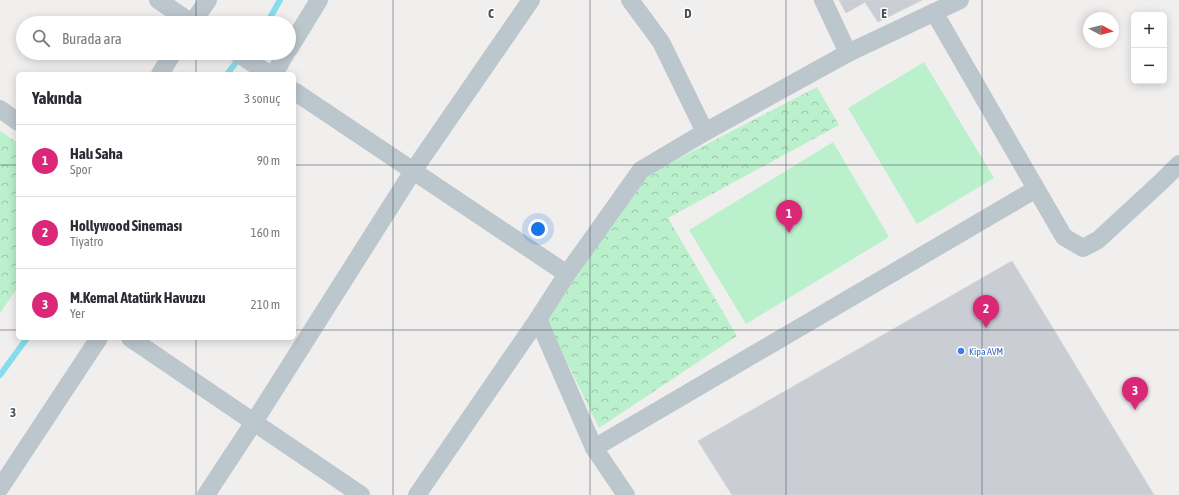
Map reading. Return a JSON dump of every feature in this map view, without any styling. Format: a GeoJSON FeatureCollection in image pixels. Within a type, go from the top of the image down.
{"type":"FeatureCollection","features":[{"type":"Feature","properties":{"kind":"street"},"geometry":{"type":"LineString","coordinates":[[158,0],[182,16]]}},
{"type":"Feature","properties":{"kind":"street"},"geometry":{"type":"LineString","coordinates":[[197,16],[208,0]]}},
{"type":"Feature","properties":{"kind":"street"},"geometry":{"type":"LineString","coordinates":[[296,38],[319,0]]}},
{"type":"Feature","properties":{"kind":"street"},"geometry":{"type":"LineString","coordinates":[[206,495],[413,171],[530,0]]}},
{"type":"Feature","properties":{"kind":"street"},"geometry":{"type":"LineString","coordinates":[[630,0],[661,42],[705,132]]}},
{"type":"Feature","properties":{"kind":"street"},"geometry":{"type":"LineString","coordinates":[[823,0],[848,53]]}},
{"type":"Feature","properties":{"kind":"street"},"geometry":{"type":"LineString","coordinates":[[417,495],[538,319],[567,274],[642,170],[705,132],[848,53],[960,0]]}},
{"type":"Feature","properties":{"kind":"street"},"geometry":{"type":"LineString","coordinates":[[934,12],[1064,237],[1083,248],[1098,240],[1179,164]]}},
{"type":"Feature","properties":{"kind":"street"},"geometry":{"type":"LineString","coordinates":[[161,72],[169,60]]}},
{"type":"Feature","properties":{"kind":"street"},"geometry":{"type":"LineString","coordinates":[[247,60],[262,70]]}},
{"type":"Feature","properties":{"kind":"street"},"geometry":{"type":"LineString","coordinates":[[275,72],[282,60]]}},
{"type":"Feature","properties":{"kind":"street"},"geometry":{"type":"LineString","coordinates":[[296,92],[567,274]]}},
{"type":"Feature","properties":{"kind":"street"},"geometry":{"type":"LineString","coordinates":[[0,109],[16,121]]}},
{"type":"Feature","properties":{"kind":"street"},"geometry":{"type":"LineString","coordinates":[[594,448],[1036,189]]}},
{"type":"Feature","properties":{"kind":"street"},"geometry":{"type":"LineString","coordinates":[[538,319],[594,448],[626,495]]}},
{"type":"Feature","properties":{"kind":"street"},"geometry":{"type":"LineString","coordinates":[[0,488],[98,340]]}},
{"type":"Feature","properties":{"kind":"street"},"geometry":{"type":"LineString","coordinates":[[133,340],[361,495]]}},
{"type":"Feature","properties":{"kind":"green space"},"geometry":{"type":"Polygon","coordinates":[[[924,62],[994,178],[917,224],[848,108],[924,62]]]}},
{"type":"Feature","properties":{"kind":"green space"},"geometry":{"type":"Polygon","coordinates":[[[817,87],[839,125],[668,218],[737,336],[599,428],[547,321],[643,177],[817,87]]]}},
{"type":"Feature","properties":{"kind":"green space"},"geometry":{"type":"Polygon","coordinates":[[[0,131],[16,142],[16,290],[0,313],[0,131]]]}},
{"type":"Feature","properties":{"kind":"green space"},"geometry":{"type":"Polygon","coordinates":[[[833,142],[889,237],[746,324],[689,230],[833,142]]]}},
{"type":"Feature","properties":{"kind":"building"},"geometry":{"type":"Polygon","coordinates":[[[839,0],[922,0],[878,22],[865,2],[846,13],[839,0]]]}},
{"type":"Feature","properties":{"kind":"building","name":"Kipa AVM"},"geometry":{"type":"Polygon","coordinates":[[[1012,261],[1154,495],[732,495],[698,441],[1012,261]]]}},
{"type":"Feature","properties":{"kind":"waterway"},"geometry":{"type":"LineString","coordinates":[[271,16],[280,0]]}},
{"type":"Feature","properties":{"kind":"waterway"},"geometry":{"type":"LineString","coordinates":[[229,72],[238,60]]}},
{"type":"Feature","properties":{"kind":"waterway"},"geometry":{"type":"LineString","coordinates":[[0,375],[26,340]]}},
{"type":"Feature","properties":{"kind":"place","name":"Halı Saha"},"geometry":{"type":"Point","coordinates":[789,233]}},
{"type":"Feature","properties":{"kind":"place","name":"Hollywood Sineması"},"geometry":{"type":"Point","coordinates":[986,328]}},
{"type":"Feature","properties":{"kind":"place","name":"Kipa AVM"},"geometry":{"type":"Point","coordinates":[961,351]}},
{"type":"Feature","properties":{"kind":"place","name":"M.Kemal Atatürk Havuzu"},"geometry":{"type":"Point","coordinates":[1135,410]}}]}
